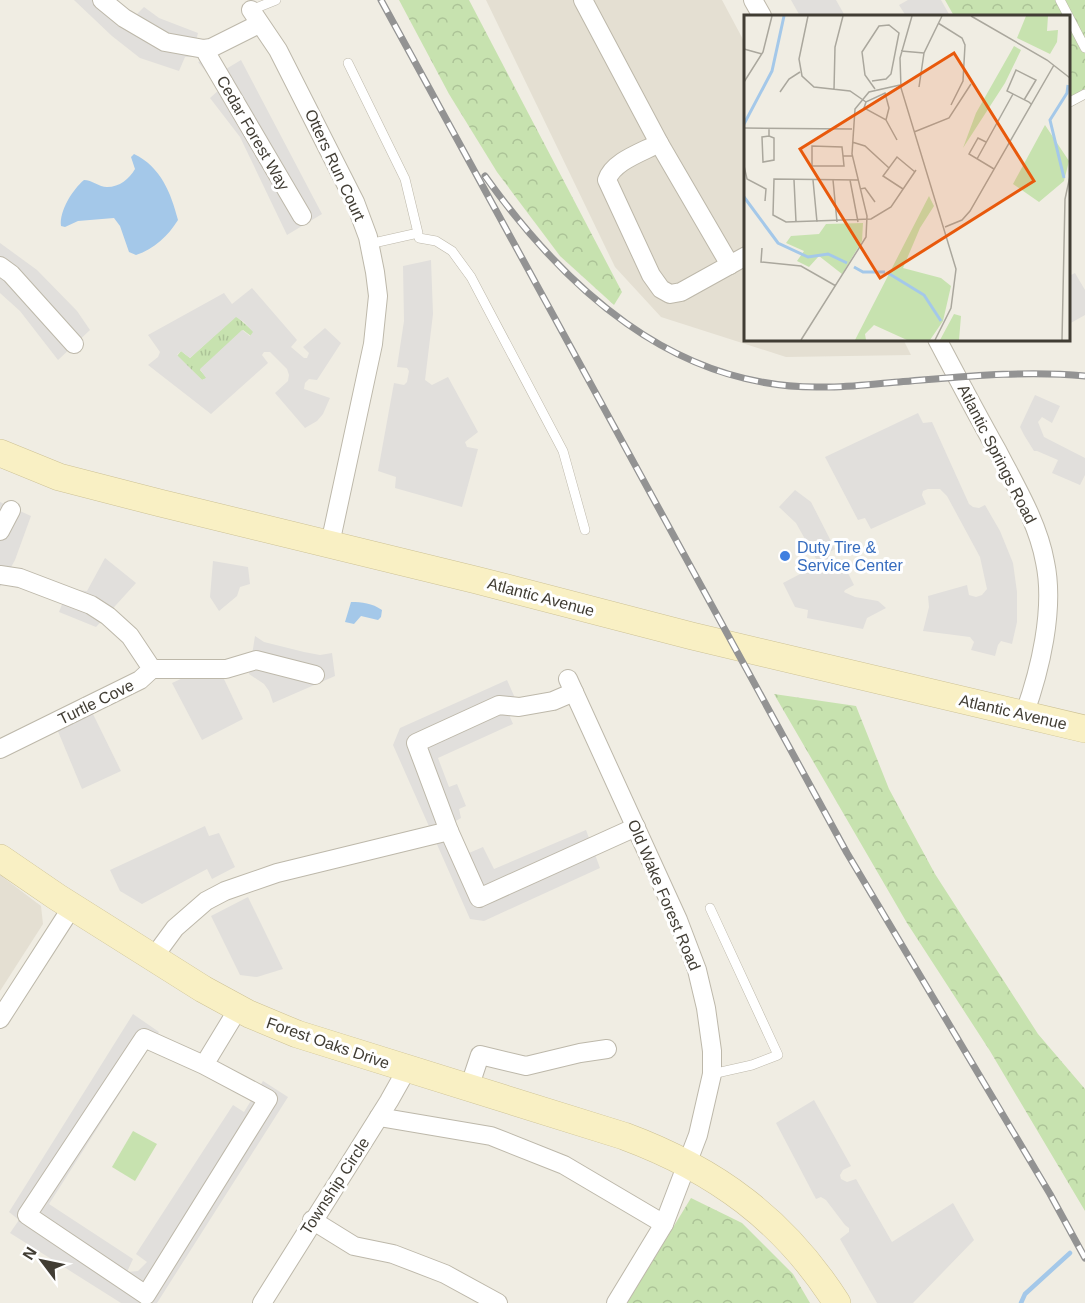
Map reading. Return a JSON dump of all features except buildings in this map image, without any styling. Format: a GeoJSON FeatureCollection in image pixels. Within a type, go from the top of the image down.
{"type":"FeatureCollection","features":[{"type":"Feature","properties":{"kind":"main road","name":"Atlantic Avenue"},"geometry":{"type":"LineString","coordinates":[[0,453],[59,477],[692,636],[1085,729]]}},
{"type":"Feature","properties":{"kind":"main road","name":"Forest Oaks Drive"},"geometry":{"type":"LineString","coordinates":[[0,858],[72,907],[238,1009],[297,1034],[624,1136],[657,1148],[687,1163]]}},
{"type":"Feature","properties":{"kind":"main road"},"geometry":{"type":"LineString","coordinates":[[687,1163],[732,1190],[786,1237],[816,1272],[837,1303]]}},
{"type":"Feature","properties":{"kind":"street"},"geometry":{"type":"LineString","coordinates":[[102,0],[124,18],[165,42],[204,49],[212,48],[255,17]]}},
{"type":"Feature","properties":{"kind":"street"},"geometry":{"type":"LineString","coordinates":[[583,0],[659,143],[738,261],[681,292],[670,294],[662,289],[651,275],[608,180],[610,173],[617,166],[659,143]]}},
{"type":"Feature","properties":{"kind":"street"},"geometry":{"type":"LineString","coordinates":[[753,0],[761,15]]}},
{"type":"Feature","properties":{"kind":"street","name":"Otters Run Court"},"geometry":{"type":"LineString","coordinates":[[255,17],[278,50],[355,202],[369,244],[378,296],[373,344],[330,544]]}},
{"type":"Feature","properties":{"kind":"street","name":"Cedar Forest Way"},"geometry":{"type":"LineString","coordinates":[[204,49],[302,216]]}},
{"type":"Feature","properties":{"kind":"street"},"geometry":{"type":"LineString","coordinates":[[0,266],[11,274],[74,344]]}},
{"type":"Feature","properties":{"kind":"street","name":"Atlantic Springs Road"},"geometry":{"type":"LineString","coordinates":[[938,340],[1023,500],[1038,534],[1046,562],[1048,588],[1046,624],[1036,681],[1024,715]]}},
{"type":"Feature","properties":{"kind":"street"},"geometry":{"type":"LineString","coordinates":[[0,531],[11,510]]}},
{"type":"Feature","properties":{"kind":"street","name":"Turtle Cove"},"geometry":{"type":"LineString","coordinates":[[0,575],[20,578],[91,604],[130,636],[152,669],[140,680],[0,749]]}},
{"type":"Feature","properties":{"kind":"street"},"geometry":{"type":"LineString","coordinates":[[152,669],[226,669],[256,660],[315,675]]}},
{"type":"Feature","properties":{"kind":"street","name":"Old Wake Forest Road"},"geometry":{"type":"LineString","coordinates":[[449,831],[416,743],[499,705],[519,707],[553,701],[571,686],[678,920],[697,970],[706,1008],[712,1052],[712,1074],[698,1135],[687,1163]]}},
{"type":"Feature","properties":{"kind":"street"},"geometry":{"type":"LineString","coordinates":[[153,958],[175,928],[206,901],[225,891],[277,873],[449,831],[479,898],[636,827]]}},
{"type":"Feature","properties":{"kind":"street"},"geometry":{"type":"LineString","coordinates":[[0,1019],[72,907]]}},
{"type":"Feature","properties":{"kind":"street"},"geometry":{"type":"LineString","coordinates":[[204,1065],[238,1009]]}},
{"type":"Feature","properties":{"kind":"street"},"geometry":{"type":"LineString","coordinates":[[144,1038],[204,1065],[268,1099],[146,1295],[27,1215],[144,1038]]}},
{"type":"Feature","properties":{"kind":"street"},"geometry":{"type":"LineString","coordinates":[[469,1089],[480,1056],[526,1066],[607,1049]]}},
{"type":"Feature","properties":{"kind":"street","name":"Township Circle"},"geometry":{"type":"LineString","coordinates":[[262,1303],[407,1070]]}},
{"type":"Feature","properties":{"kind":"street"},"geometry":{"type":"LineString","coordinates":[[379,1117],[491,1136],[564,1165],[664,1224]]}},
{"type":"Feature","properties":{"kind":"street"},"geometry":{"type":"LineString","coordinates":[[616,1303],[664,1224],[687,1163]]}},
{"type":"Feature","properties":{"kind":"street"},"geometry":{"type":"LineString","coordinates":[[312,1221],[354,1246],[393,1254],[445,1274],[498,1303]]}},
{"type":"Feature","properties":{"kind":"lane"},"geometry":{"type":"LineString","coordinates":[[255,17],[276,0]]}},
{"type":"Feature","properties":{"kind":"lane"},"geometry":{"type":"LineString","coordinates":[[1060,0],[1068,15]]}},
{"type":"Feature","properties":{"kind":"lane"},"geometry":{"type":"LineString","coordinates":[[1070,19],[1085,48]]}},
{"type":"Feature","properties":{"kind":"lane"},"geometry":{"type":"LineString","coordinates":[[348,63],[405,179],[418,233],[369,244]]}},
{"type":"Feature","properties":{"kind":"lane"},"geometry":{"type":"LineString","coordinates":[[1070,102],[1085,94]]}},
{"type":"Feature","properties":{"kind":"lane"},"geometry":{"type":"LineString","coordinates":[[419,238],[436,242],[452,251],[471,277],[563,451],[585,530]]}},
{"type":"Feature","properties":{"kind":"lane"},"geometry":{"type":"LineString","coordinates":[[710,908],[778,1055],[752,1065],[712,1074]]}},
{"type":"Feature","properties":{"kind":"shaded area"},"geometry":{"type":"Polygon","coordinates":[[[74,0],[117,0],[135,16],[144,7],[159,18],[198,33],[192,57],[185,57],[179,71],[140,58],[112,36],[74,0]]]}},
{"type":"Feature","properties":{"kind":"shaded area"},"geometry":{"type":"Polygon","coordinates":[[[486,0],[722,0],[744,41],[744,340],[904,340],[911,355],[786,357],[661,317],[615,267],[486,0]]]}},
{"type":"Feature","properties":{"kind":"shaded area"},"geometry":{"type":"Polygon","coordinates":[[[791,0],[836,0],[844,15],[799,15],[791,0]]]}},
{"type":"Feature","properties":{"kind":"shaded area"},"geometry":{"type":"Polygon","coordinates":[[[908,0],[941,0],[949,15],[905,15],[899,5],[908,0]]]}},
{"type":"Feature","properties":{"kind":"shaded area"},"geometry":{"type":"Polygon","coordinates":[[[213,56],[226,69],[241,60],[322,214],[287,235],[240,137],[210,98],[220,89],[198,62],[213,56]]]}},
{"type":"Feature","properties":{"kind":"shaded area"},"geometry":{"type":"Polygon","coordinates":[[[0,243],[37,270],[77,311],[90,330],[58,360],[20,311],[0,293],[0,243]]]}},
{"type":"Feature","properties":{"kind":"shaded area"},"geometry":{"type":"Polygon","coordinates":[[[431,260],[433,314],[425,380],[432,385],[448,377],[478,432],[465,442],[467,447],[478,449],[462,507],[395,488],[396,477],[378,471],[394,383],[404,385],[407,382],[409,371],[407,368],[397,367],[404,321],[403,266],[431,260]]]}},
{"type":"Feature","properties":{"kind":"shaded area"},"geometry":{"type":"Polygon","coordinates":[[[1075,273],[1085,290],[1085,315],[1070,323],[1070,276],[1075,273]]]}},
{"type":"Feature","properties":{"kind":"shaded area"},"geometry":{"type":"Polygon","coordinates":[[[252,288],[297,340],[291,347],[304,358],[307,358],[309,353],[303,347],[325,328],[341,343],[317,380],[309,379],[305,383],[304,389],[330,398],[317,421],[305,428],[275,393],[288,381],[289,375],[287,369],[270,352],[264,352],[262,355],[268,363],[211,414],[148,365],[158,357],[160,352],[148,335],[224,293],[232,304],[252,288]],[[236,317],[190,358],[181,351],[177,355],[202,380],[206,378],[200,369],[242,330],[250,336],[253,332],[236,317]]]}},
{"type":"Feature","properties":{"kind":"shaded area"},"geometry":{"type":"Polygon","coordinates":[[[1035,395],[1060,406],[1052,423],[1042,417],[1038,422],[1044,437],[1085,458],[1085,475],[1080,485],[1052,473],[1058,460],[1034,451],[1020,427],[1035,395]]]}},
{"type":"Feature","properties":{"kind":"shaded area"},"geometry":{"type":"Polygon","coordinates":[[[918,413],[923,423],[932,422],[969,504],[979,508],[985,505],[1000,531],[1013,563],[1017,592],[1017,622],[1012,644],[1001,641],[995,656],[971,650],[974,642],[970,637],[923,631],[929,607],[928,596],[967,585],[969,595],[976,597],[982,595],[987,589],[980,557],[947,496],[940,489],[923,491],[922,495],[926,504],[871,529],[865,518],[858,520],[825,457],[918,413]]]}},
{"type":"Feature","properties":{"kind":"shaded area"},"geometry":{"type":"Polygon","coordinates":[[[795,490],[811,502],[835,549],[828,553],[834,566],[830,570],[837,573],[846,569],[854,585],[844,592],[855,597],[878,601],[886,608],[867,618],[863,629],[807,618],[808,610],[795,607],[783,583],[819,564],[796,523],[779,507],[795,490]]]}},
{"type":"Feature","properties":{"kind":"shaded area"},"geometry":{"type":"Polygon","coordinates":[[[0,502],[31,516],[15,560],[0,587],[0,502]]]}},
{"type":"Feature","properties":{"kind":"shaded area"},"geometry":{"type":"Polygon","coordinates":[[[105,558],[136,583],[96,627],[59,612],[68,589],[87,591],[105,558]]]}},
{"type":"Feature","properties":{"kind":"shaded area"},"geometry":{"type":"Polygon","coordinates":[[[213,561],[248,567],[250,584],[240,587],[237,596],[219,611],[210,597],[213,561]]]}},
{"type":"Feature","properties":{"kind":"shaded area"},"geometry":{"type":"Polygon","coordinates":[[[255,636],[264,642],[304,652],[320,655],[332,653],[335,676],[273,703],[264,684],[249,674],[255,636]]]}},
{"type":"Feature","properties":{"kind":"shaded area"},"geometry":{"type":"Polygon","coordinates":[[[185,677],[223,677],[243,719],[202,740],[172,683],[185,677]]]}},
{"type":"Feature","properties":{"kind":"shaded area"},"geometry":{"type":"Polygon","coordinates":[[[507,680],[515,698],[510,717],[513,724],[438,758],[449,787],[457,784],[466,806],[459,809],[461,818],[454,822],[469,853],[483,847],[494,869],[586,830],[600,868],[484,921],[470,919],[393,745],[400,728],[507,680]]]}},
{"type":"Feature","properties":{"kind":"shaded area"},"geometry":{"type":"Polygon","coordinates":[[[92,712],[121,771],[82,789],[57,729],[92,712]]]}},
{"type":"Feature","properties":{"kind":"shaded area"},"geometry":{"type":"Polygon","coordinates":[[[205,826],[209,836],[219,833],[235,867],[212,879],[207,869],[142,904],[120,891],[110,870],[205,826]]]}},
{"type":"Feature","properties":{"kind":"shaded area"},"geometry":{"type":"Polygon","coordinates":[[[0,875],[41,906],[43,924],[0,991],[0,875]]]}},
{"type":"Feature","properties":{"kind":"shaded area"},"geometry":{"type":"Polygon","coordinates":[[[248,897],[283,969],[257,977],[240,975],[211,916],[248,897]]]}},
{"type":"Feature","properties":{"kind":"shaded area"},"geometry":{"type":"Polygon","coordinates":[[[133,1014],[159,1032],[49,1204],[133,1259],[127,1272],[138,1271],[147,1262],[136,1254],[233,1105],[244,1112],[263,1081],[288,1097],[157,1303],[121,1303],[10,1233],[19,1220],[9,1212],[133,1014]]]}},
{"type":"Feature","properties":{"kind":"shaded area"},"geometry":{"type":"Polygon","coordinates":[[[814,1100],[851,1166],[843,1170],[840,1175],[841,1179],[847,1182],[856,1179],[892,1242],[953,1203],[974,1240],[913,1303],[877,1303],[840,1239],[849,1232],[849,1228],[826,1200],[821,1197],[816,1199],[776,1123],[814,1100]]]}},
{"type":"Feature","properties":{"kind":"green space"},"geometry":{"type":"Polygon","coordinates":[[[399,0],[469,0],[622,292],[614,305],[560,256],[497,172],[449,94],[399,0]]]}},
{"type":"Feature","properties":{"kind":"green space"},"geometry":{"type":"Polygon","coordinates":[[[945,0],[1085,0],[1085,99],[1070,107],[1070,15],[953,15],[945,0]]]}},
{"type":"Feature","properties":{"kind":"green space"},"geometry":{"type":"Polygon","coordinates":[[[236,316],[254,332],[251,336],[243,330],[200,370],[207,378],[202,380],[177,356],[181,351],[190,358],[236,316]]]}},
{"type":"Feature","properties":{"kind":"green space"},"geometry":{"type":"Polygon","coordinates":[[[774,694],[856,706],[889,789],[935,874],[1038,1034],[1085,1089],[1085,1211],[990,1051],[907,923],[774,694]]]}},
{"type":"Feature","properties":{"kind":"green space"},"geometry":{"type":"Polygon","coordinates":[[[133,1131],[157,1144],[135,1181],[112,1167],[133,1131]]]}},
{"type":"Feature","properties":{"kind":"green space"},"geometry":{"type":"Polygon","coordinates":[[[691,1198],[742,1223],[793,1274],[810,1303],[627,1303],[691,1198]]]}},
{"type":"Feature","properties":{"kind":"water"},"geometry":{"type":"Polygon","coordinates":[[[134,154],[158,173],[172,200],[178,220],[165,237],[155,246],[136,255],[129,252],[120,226],[114,218],[78,221],[65,227],[61,226],[64,207],[84,180],[104,187],[120,184],[135,169],[131,157],[134,154]]]}},
{"type":"Feature","properties":{"kind":"water"},"geometry":{"type":"Polygon","coordinates":[[[351,602],[367,603],[382,610],[381,617],[378,620],[361,616],[354,624],[345,622],[351,602]]]}},
{"type":"Feature","properties":{"kind":"waterway"},"geometry":{"type":"LineString","coordinates":[[1021,1303],[1025,1294],[1070,1253]]}},
{"type":"Feature","properties":{"kind":"railway"},"geometry":{"type":"LineString","coordinates":[[381,0],[847,853],[1050,1194],[1085,1258]]}},
{"type":"Feature","properties":{"kind":"railway"},"geometry":{"type":"LineString","coordinates":[[485,176],[550,256],[587,292],[627,324],[669,350],[715,370],[764,383],[817,387],[992,375],[1085,376]]}},
{"type":"Feature","properties":{"kind":"place","name":"Duty Tire & Service Center"},"geometry":{"type":"Point","coordinates":[785,556]}}]}
